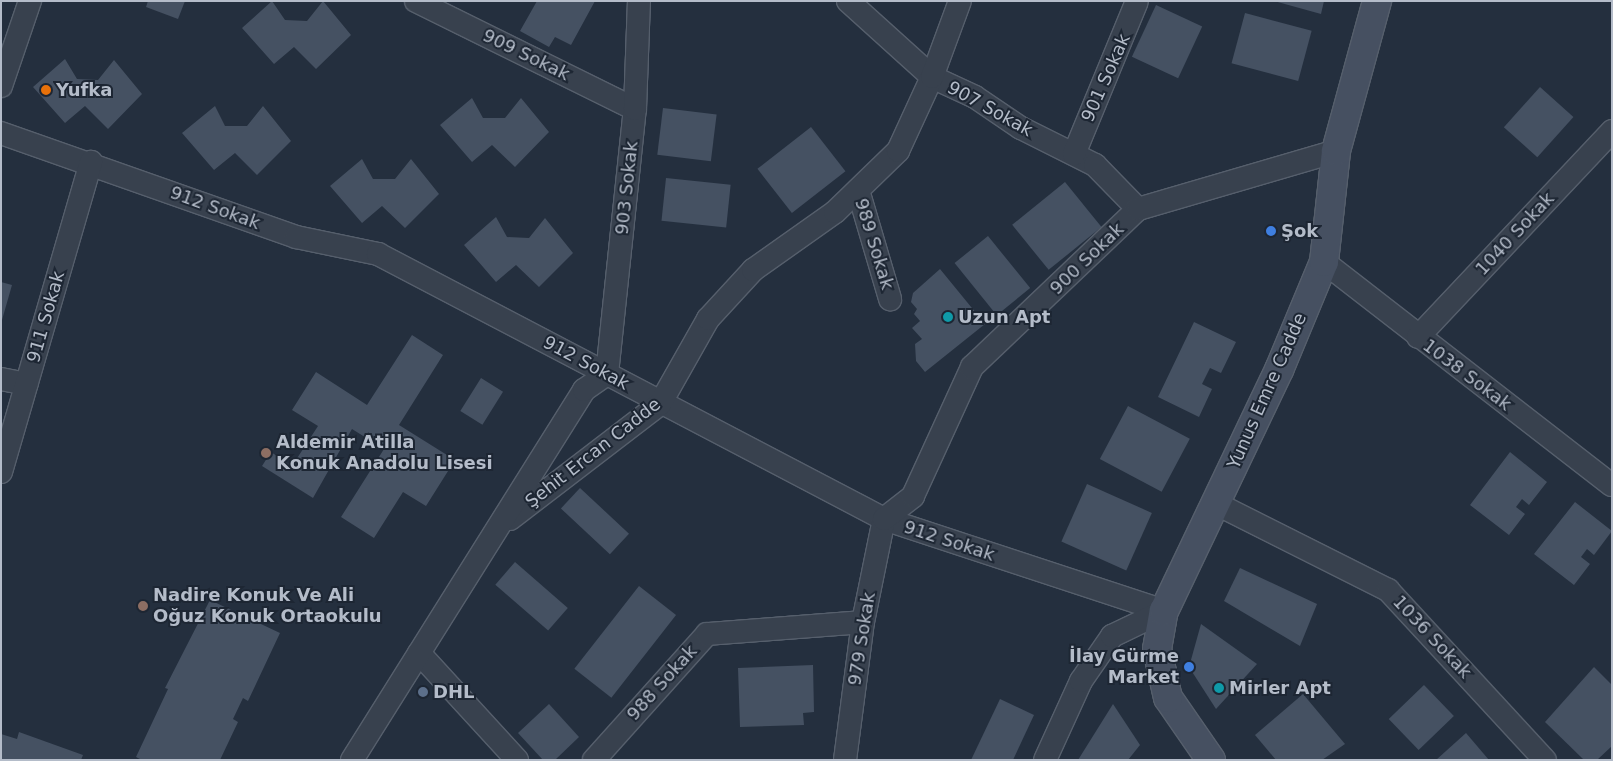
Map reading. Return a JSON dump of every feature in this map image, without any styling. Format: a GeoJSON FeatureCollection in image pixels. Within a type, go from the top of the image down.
{"type":"FeatureCollection","features":[{"type":"Feature","properties":{"kind":"street"},"geometry":{"type":"LineString","coordinates":[[1,86],[30,1]]}},
{"type":"Feature","properties":{"kind":"street","name":"909 Sokak"},"geometry":{"type":"LineString","coordinates":[[416,1],[635,109]]}},
{"type":"Feature","properties":{"kind":"street","name":"903 Sokak"},"geometry":{"type":"LineString","coordinates":[[607,374],[635,109],[639,1]]}},
{"type":"Feature","properties":{"kind":"street","name":"907 Sokak"},"geometry":{"type":"LineString","coordinates":[[848,1],[932,78],[975,97],[1021,128],[1095,166],[1138,209]]}},
{"type":"Feature","properties":{"kind":"street","name":"Şehit Ercan Cadde"},"geometry":{"type":"LineString","coordinates":[[500,526],[660,404],[708,319],[752,270],[835,212],[898,151],[932,78],[960,1]]}},
{"type":"Feature","properties":{"kind":"street","name":"901 Sokak"},"geometry":{"type":"LineString","coordinates":[[1074,154],[1137,1]]}},
{"type":"Feature","properties":{"kind":"street","name":"Yunus Emre Cadde"},"geometry":{"type":"LineString","coordinates":[[1211,760],[1168,698],[1157,648],[1164,611],[1279,370],[1324,262],[1336,151],[1377,1]]}},
{"type":"Feature","properties":{"kind":"street","name":"1040 Sokak"},"geometry":{"type":"LineString","coordinates":[[1418,337],[1612,131]]}},
{"type":"Feature","properties":{"kind":"street","name":"912 Sokak"},"geometry":{"type":"LineString","coordinates":[[1,133],[92,162],[296,237],[378,254],[607,374],[660,404],[884,519],[1164,611]]}},
{"type":"Feature","properties":{"kind":"street","name":"900 Sokak"},"geometry":{"type":"LineString","coordinates":[[884,519],[913,496],[972,367],[1138,209],[1336,151]]}},
{"type":"Feature","properties":{"kind":"street","name":"911 Sokak"},"geometry":{"type":"LineString","coordinates":[[1,472],[92,162]]}},
{"type":"Feature","properties":{"kind":"street","name":"989 Sokak"},"geometry":{"type":"LineString","coordinates":[[858,190],[890,299]]}},
{"type":"Feature","properties":{"kind":"street","name":"1038 Sokak"},"geometry":{"type":"LineString","coordinates":[[1324,262],[1418,337],[1612,485]]}},
{"type":"Feature","properties":{"kind":"street","name":"Şehit Ercan Cadde"},"geometry":{"type":"LineString","coordinates":[[352,760],[584,390],[607,374]]}},
{"type":"Feature","properties":{"kind":"street"},"geometry":{"type":"LineString","coordinates":[[1,379],[27,384]]}},
{"type":"Feature","properties":{"kind":"street","name":"1036 Sokak"},"geometry":{"type":"LineString","coordinates":[[1215,503],[1388,590],[1545,760]]}},
{"type":"Feature","properties":{"kind":"street","name":"979 Sokak"},"geometry":{"type":"LineString","coordinates":[[845,760],[863,622],[884,519]]}},
{"type":"Feature","properties":{"kind":"street"},"geometry":{"type":"LineString","coordinates":[[1045,760],[1082,681],[1112,636],[1164,611]]}},
{"type":"Feature","properties":{"kind":"street","name":"988 Sokak"},"geometry":{"type":"LineString","coordinates":[[594,760],[707,634],[863,622]]}},
{"type":"Feature","properties":{"kind":"street"},"geometry":{"type":"LineString","coordinates":[[419,653],[517,760]]}},
{"type":"Feature","properties":{"kind":"building"},"geometry":{"type":"Polygon","coordinates":[[[148,1],[185,1],[178,19],[146,7],[148,1]]]}},
{"type":"Feature","properties":{"kind":"building"},"geometry":{"type":"Polygon","coordinates":[[[272,1],[285,20],[307,21],[323,1],[351,35],[316,69],[294,47],[274,64],[242,28],[272,1]]]}},
{"type":"Feature","properties":{"kind":"building"},"geometry":{"type":"Polygon","coordinates":[[[537,1],[595,1],[571,45],[555,37],[549,47],[520,31],[537,1]]]}},
{"type":"Feature","properties":{"kind":"building"},"geometry":{"type":"Polygon","coordinates":[[[1274,1],[1324,1],[1321,14],[1274,1]]]}},
{"type":"Feature","properties":{"kind":"building"},"geometry":{"type":"Polygon","coordinates":[[[1156,5],[1202,27],[1178,78],[1132,57],[1156,5]]]}},
{"type":"Feature","properties":{"kind":"building"},"geometry":{"type":"Polygon","coordinates":[[[1245,13],[1312,31],[1298,81],[1232,63],[1245,13]]]}},
{"type":"Feature","properties":{"kind":"building"},"geometry":{"type":"Polygon","coordinates":[[[65,59],[77,79],[98,80],[114,60],[142,94],[108,129],[85,106],[65,123],[33,87],[65,59]]]}},
{"type":"Feature","properties":{"kind":"building"},"geometry":{"type":"Polygon","coordinates":[[[1540,87],[1573,117],[1537,157],[1504,127],[1540,87]]]}},
{"type":"Feature","properties":{"kind":"building"},"geometry":{"type":"Polygon","coordinates":[[[472,98],[483,118],[505,118],[521,98],[549,132],[515,167],[492,145],[472,162],[440,125],[472,98]]]}},
{"type":"Feature","properties":{"kind":"building"},"geometry":{"type":"Polygon","coordinates":[[[215,106],[225,126],[247,126],[263,106],[291,141],[257,175],[235,153],[214,170],[182,133],[215,106]]]}},
{"type":"Feature","properties":{"kind":"building"},"geometry":{"type":"Polygon","coordinates":[[[663,108],[717,115],[711,161],[657,155],[663,108]]]}},
{"type":"Feature","properties":{"kind":"building"},"geometry":{"type":"Polygon","coordinates":[[[811,127],[845,171],[792,213],[757,169],[811,127]]]}},
{"type":"Feature","properties":{"kind":"building"},"geometry":{"type":"Polygon","coordinates":[[[362,159],[373,179],[395,179],[411,159],[439,194],[405,228],[382,206],[362,223],[330,186],[362,159]]]}},
{"type":"Feature","properties":{"kind":"building"},"geometry":{"type":"Polygon","coordinates":[[[666,178],[731,185],[726,228],[662,221],[666,178]]]}},
{"type":"Feature","properties":{"kind":"building"},"geometry":{"type":"Polygon","coordinates":[[[1065,182],[1102,227],[1049,270],[1012,225],[1065,182]]]}},
{"type":"Feature","properties":{"kind":"building"},"geometry":{"type":"Polygon","coordinates":[[[496,217],[507,237],[529,238],[545,218],[573,253],[539,287],[516,265],[496,282],[464,245],[496,217]]]}},
{"type":"Feature","properties":{"kind":"building"},"geometry":{"type":"Polygon","coordinates":[[[988,236],[1030,288],[997,315],[955,263],[988,236]]]}},
{"type":"Feature","properties":{"kind":"building","name":"Uzun Apt"},"geometry":{"type":"Polygon","coordinates":[[[940,269],[985,324],[925,372],[916,361],[915,344],[922,339],[912,328],[920,321],[914,314],[917,309],[911,302],[913,293],[940,269]]]}},
{"type":"Feature","properties":{"kind":"building"},"geometry":{"type":"Polygon","coordinates":[[[1,282],[12,285],[2,320],[1,320],[1,282]]]}},
{"type":"Feature","properties":{"kind":"building"},"geometry":{"type":"Polygon","coordinates":[[[1194,322],[1236,342],[1221,373],[1210,368],[1202,384],[1212,389],[1199,417],[1158,397],[1194,322]]]}},
{"type":"Feature","properties":{"kind":"building"},"geometry":{"type":"Polygon","coordinates":[[[412,335],[443,355],[399,425],[455,460],[426,506],[403,492],[374,538],[341,517],[384,449],[352,429],[313,498],[262,466],[271,452],[292,466],[318,426],[292,410],[316,372],[367,405],[412,335]]]}},
{"type":"Feature","properties":{"kind":"building"},"geometry":{"type":"Polygon","coordinates":[[[481,378],[503,392],[482,425],[460,411],[481,378]]]}},
{"type":"Feature","properties":{"kind":"building"},"geometry":{"type":"Polygon","coordinates":[[[1128,406],[1190,439],[1162,492],[1100,459],[1128,406]]]}},
{"type":"Feature","properties":{"kind":"building"},"geometry":{"type":"Polygon","coordinates":[[[1510,452],[1547,482],[1529,505],[1522,499],[1516,507],[1525,514],[1509,535],[1470,505],[1510,452]]]}},
{"type":"Feature","properties":{"kind":"building"},"geometry":{"type":"Polygon","coordinates":[[[1087,484],[1152,513],[1126,570],[1061,542],[1087,484]]]}},
{"type":"Feature","properties":{"kind":"building"},"geometry":{"type":"Polygon","coordinates":[[[580,488],[629,534],[610,554],[561,508],[580,488]]]}},
{"type":"Feature","properties":{"kind":"building"},"geometry":{"type":"Polygon","coordinates":[[[1575,502],[1612,531],[1594,555],[1587,549],[1581,557],[1590,564],[1574,585],[1534,554],[1575,502]]]}},
{"type":"Feature","properties":{"kind":"building"},"geometry":{"type":"Polygon","coordinates":[[[515,562],[568,608],[548,631],[495,585],[515,562]]]}},
{"type":"Feature","properties":{"kind":"building"},"geometry":{"type":"Polygon","coordinates":[[[1240,568],[1317,604],[1300,646],[1224,601],[1240,568]]]}},
{"type":"Feature","properties":{"kind":"building"},"geometry":{"type":"Polygon","coordinates":[[[639,586],[676,615],[611,698],[574,669],[639,586]]]}},
{"type":"Feature","properties":{"kind":"building"},"geometry":{"type":"Polygon","coordinates":[[[210,600],[280,633],[248,701],[243,698],[233,719],[238,722],[220,760],[142,760],[136,757],[168,689],[165,688],[210,600]]]}},
{"type":"Feature","properties":{"kind":"building","name":"Mirler Apt"},"geometry":{"type":"Polygon","coordinates":[[[1201,624],[1257,664],[1216,709],[1189,667],[1201,624]]]}},
{"type":"Feature","properties":{"kind":"building"},"geometry":{"type":"Polygon","coordinates":[[[813,665],[814,712],[803,713],[804,725],[740,727],[738,668],[813,665]]]}},
{"type":"Feature","properties":{"kind":"building"},"geometry":{"type":"Polygon","coordinates":[[[1594,667],[1612,685],[1612,746],[1597,760],[1584,760],[1545,722],[1594,667]]]}},
{"type":"Feature","properties":{"kind":"building"},"geometry":{"type":"Polygon","coordinates":[[[1424,685],[1454,716],[1419,750],[1389,719],[1424,685]]]}},
{"type":"Feature","properties":{"kind":"building"},"geometry":{"type":"Polygon","coordinates":[[[1303,694],[1345,744],[1322,760],[1276,760],[1255,735],[1303,694]]]}},
{"type":"Feature","properties":{"kind":"building"},"geometry":{"type":"Polygon","coordinates":[[[1000,699],[1034,715],[1013,760],[971,760],[1000,699]]]}},
{"type":"Feature","properties":{"kind":"building"},"geometry":{"type":"Polygon","coordinates":[[[549,704],[579,737],[555,760],[543,760],[518,733],[549,704]]]}},
{"type":"Feature","properties":{"kind":"building"},"geometry":{"type":"Polygon","coordinates":[[[1113,704],[1140,745],[1128,760],[1078,760],[1113,704]]]}},
{"type":"Feature","properties":{"kind":"building"},"geometry":{"type":"Polygon","coordinates":[[[19,732],[83,755],[81,760],[1,760],[1,734],[17,739],[19,732]]]}},
{"type":"Feature","properties":{"kind":"building"},"geometry":{"type":"Polygon","coordinates":[[[1466,733],[1489,760],[1436,760],[1466,733]]]}},
{"type":"Feature","properties":{"kind":"place","name":"Yufka"},"geometry":{"type":"Point","coordinates":[46,90]}},
{"type":"Feature","properties":{"kind":"place","name":"Şok"},"geometry":{"type":"Point","coordinates":[1271,231]}},
{"type":"Feature","properties":{"kind":"place","name":"Uzun Apt"},"geometry":{"type":"Point","coordinates":[948,317]}},
{"type":"Feature","properties":{"kind":"place","name":"Aldemir Atilla Konuk Anadolu Lisesi"},"geometry":{"type":"Point","coordinates":[266,453]}},
{"type":"Feature","properties":{"kind":"place","name":"Nadire Konuk Ve Ali Oğuz Konuk Ortaokulu"},"geometry":{"type":"Point","coordinates":[143,606]}},
{"type":"Feature","properties":{"kind":"place","name":"İlay Gürme Market"},"geometry":{"type":"Point","coordinates":[1189,667]}},
{"type":"Feature","properties":{"kind":"place","name":"Mirler Apt"},"geometry":{"type":"Point","coordinates":[1219,688]}},
{"type":"Feature","properties":{"kind":"place","name":"DHL"},"geometry":{"type":"Point","coordinates":[423,692]}}]}
